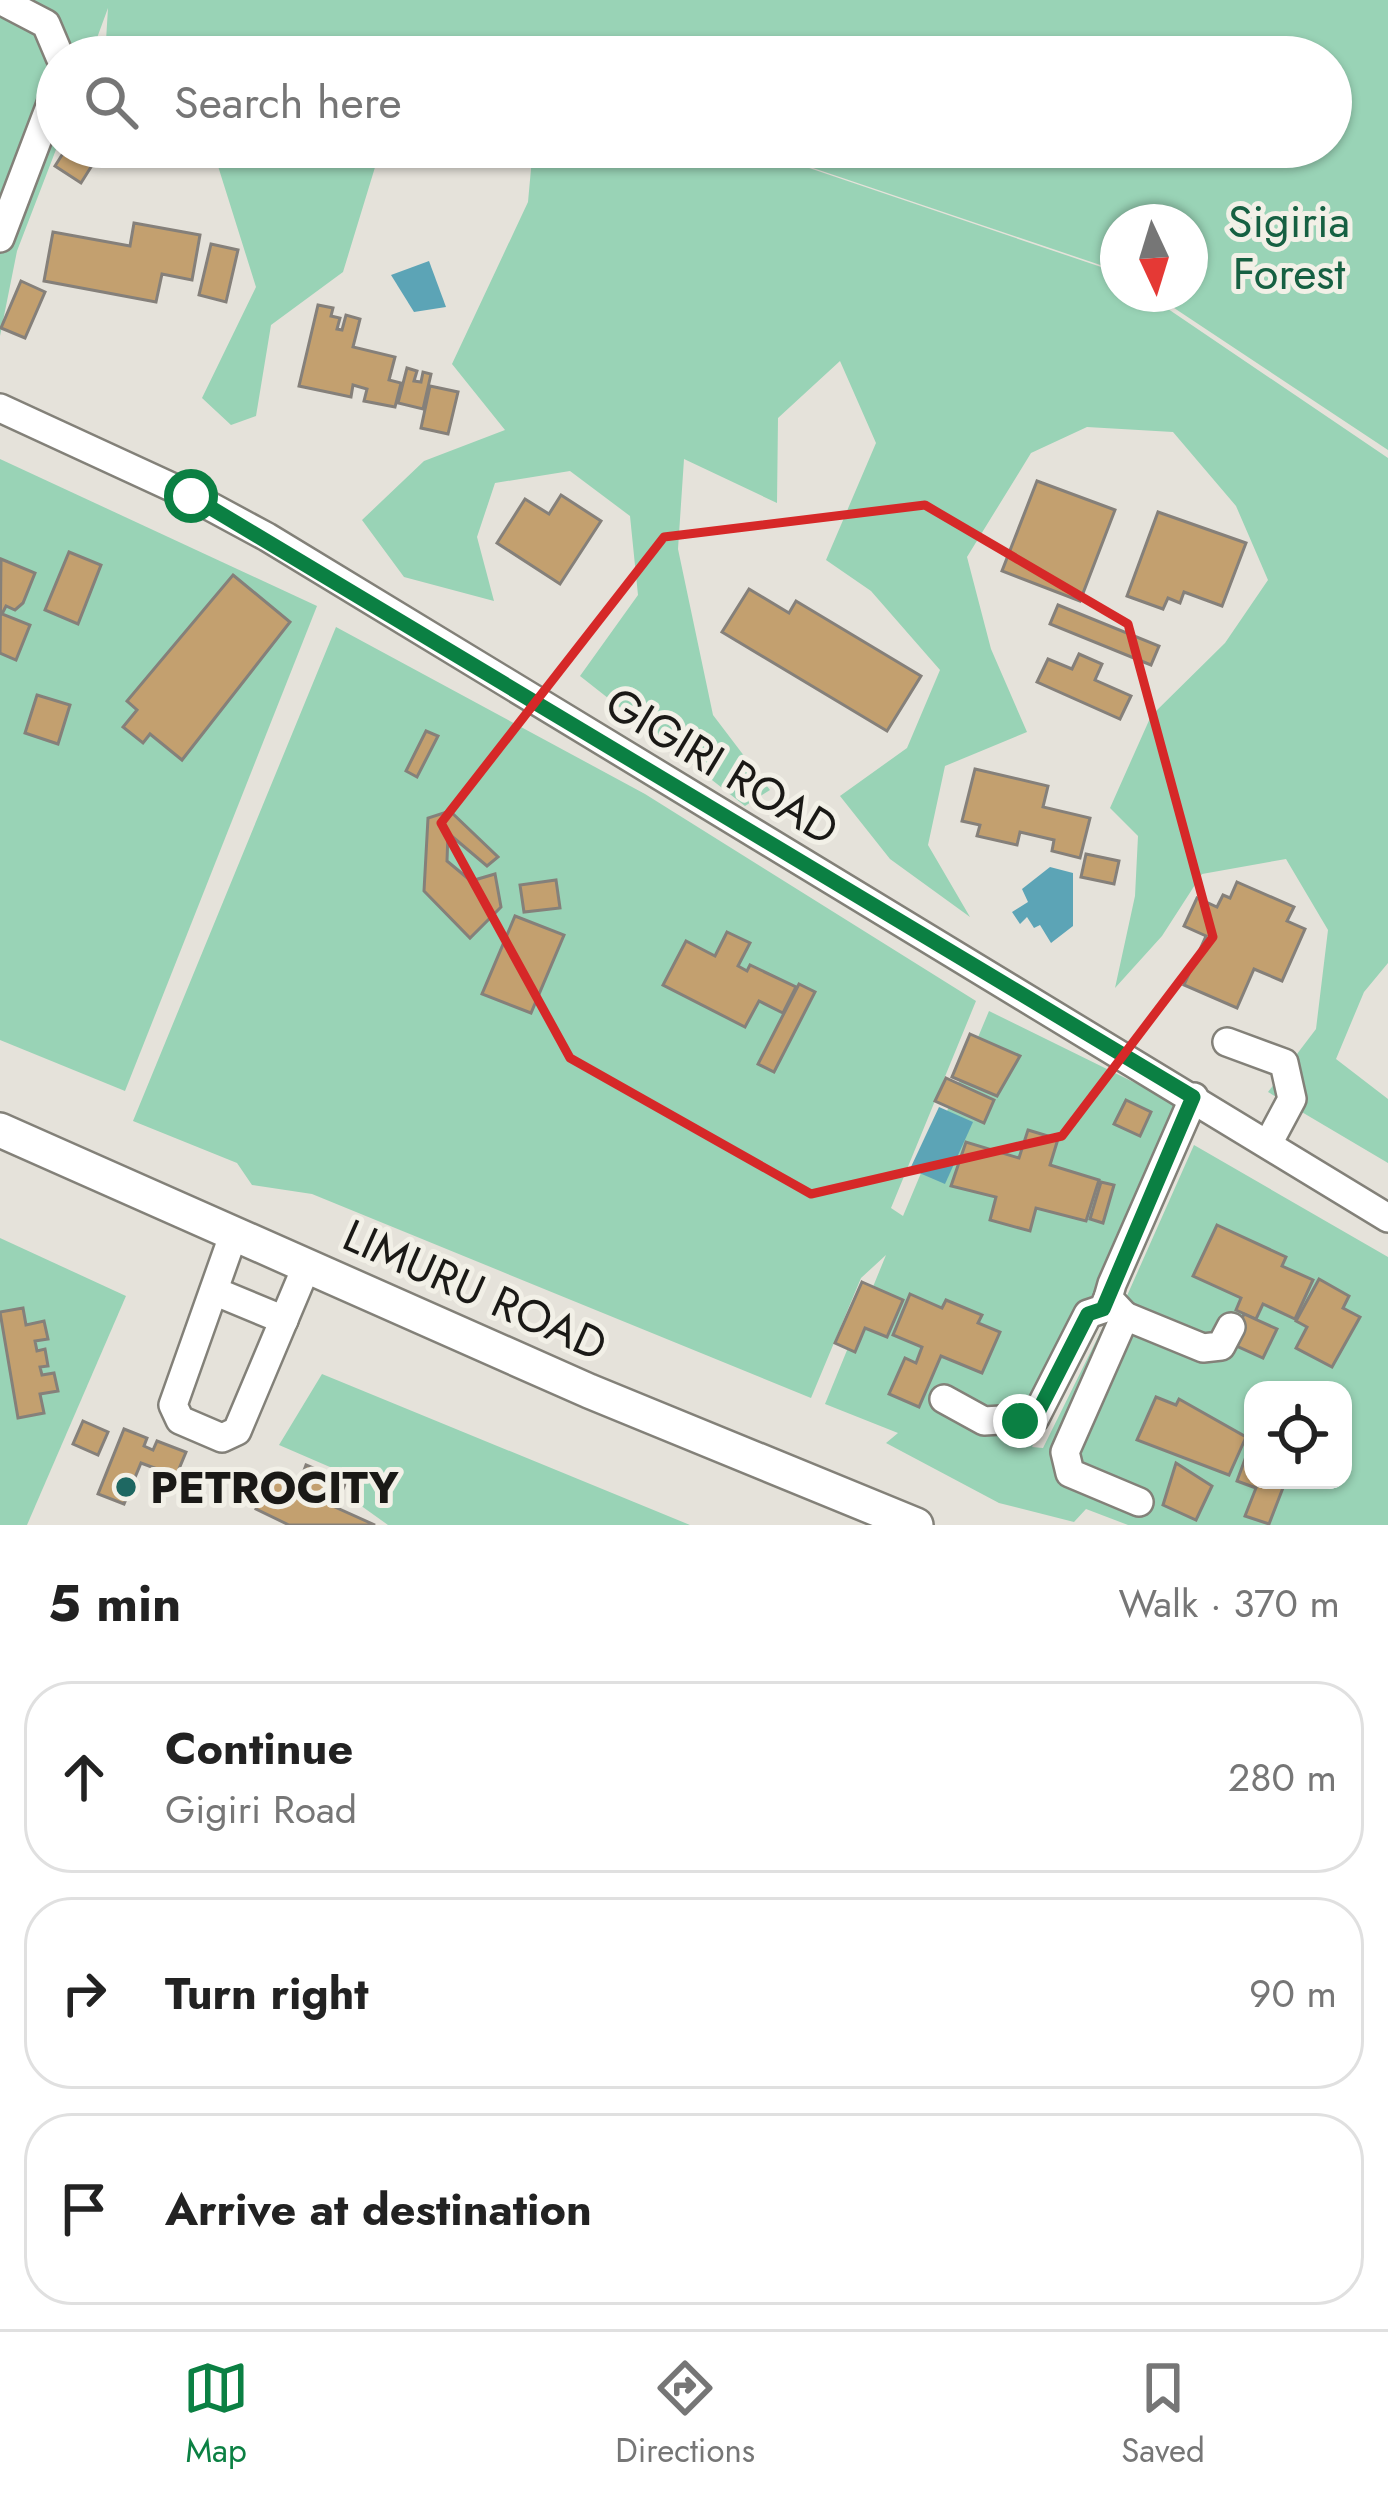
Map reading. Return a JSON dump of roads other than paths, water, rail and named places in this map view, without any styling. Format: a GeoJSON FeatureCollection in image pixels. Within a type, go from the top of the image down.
{"type":"FeatureCollection","features":[{"type":"Feature","properties":{"kind":"main road","name":"LIMURU ROAD"},"geometry":{"type":"LineString","coordinates":[[0,1130],[589,1391],[916,1525]]}},
{"type":"Feature","properties":{"kind":"street"},"geometry":{"type":"LineString","coordinates":[[0,0],[46,24],[51,36]]}},
{"type":"Feature","properties":{"kind":"street"},"geometry":{"type":"LineString","coordinates":[[0,238],[36,143]]}},
{"type":"Feature","properties":{"kind":"street","name":"GIGIRI ROAD"},"geometry":{"type":"LineString","coordinates":[[0,408],[191,496],[267,537],[1388,1218]]}},
{"type":"Feature","properties":{"kind":"street"},"geometry":{"type":"LineString","coordinates":[[1227,1042],[1284,1063],[1292,1099],[1268,1144]]}},
{"type":"Feature","properties":{"kind":"street"},"geometry":{"type":"LineString","coordinates":[[1138,1502],[1070,1473],[1065,1463],[1193,1097]]}},
{"type":"Feature","properties":{"kind":"street"},"geometry":{"type":"LineString","coordinates":[[234,1233],[173,1406],[180,1420],[222,1438],[237,1431],[307,1265]]}},
{"type":"Feature","properties":{"kind":"street"},"geometry":{"type":"LineString","coordinates":[[214,1291],[284,1320]]}},
{"type":"Feature","properties":{"kind":"street"},"geometry":{"type":"LineString","coordinates":[[944,1399],[984,1421],[1035,1418],[1088,1314],[1103,1309],[1116,1307],[1203,1348],[1221,1346],[1231,1327]]}},
{"type":"Feature","properties":{"kind":"water"},"geometry":{"type":"Polygon","coordinates":[[[429,261],[446,307],[414,312],[391,275],[429,261]]]}},
{"type":"Feature","properties":{"kind":"water"},"geometry":{"type":"Polygon","coordinates":[[[1050,867],[1073,873],[1073,926],[1051,943],[1040,925],[1034,928],[1027,917],[1020,924],[1012,912],[1028,902],[1022,889],[1050,867]]]}},
{"type":"Feature","properties":{"kind":"water"},"geometry":{"type":"Polygon","coordinates":[[[939,1107],[973,1122],[945,1184],[910,1169],[939,1107]]]}},
{"type":"Feature","properties":{"kind":"place","name":"PETROCITY"},"geometry":{"type":"Point","coordinates":[126,1487]}},
{"type":"Feature","properties":{"kind":"park label","name":"Sigiria Forest"},"geometry":{"type":"Point","coordinates":[1289,247]}}]}
